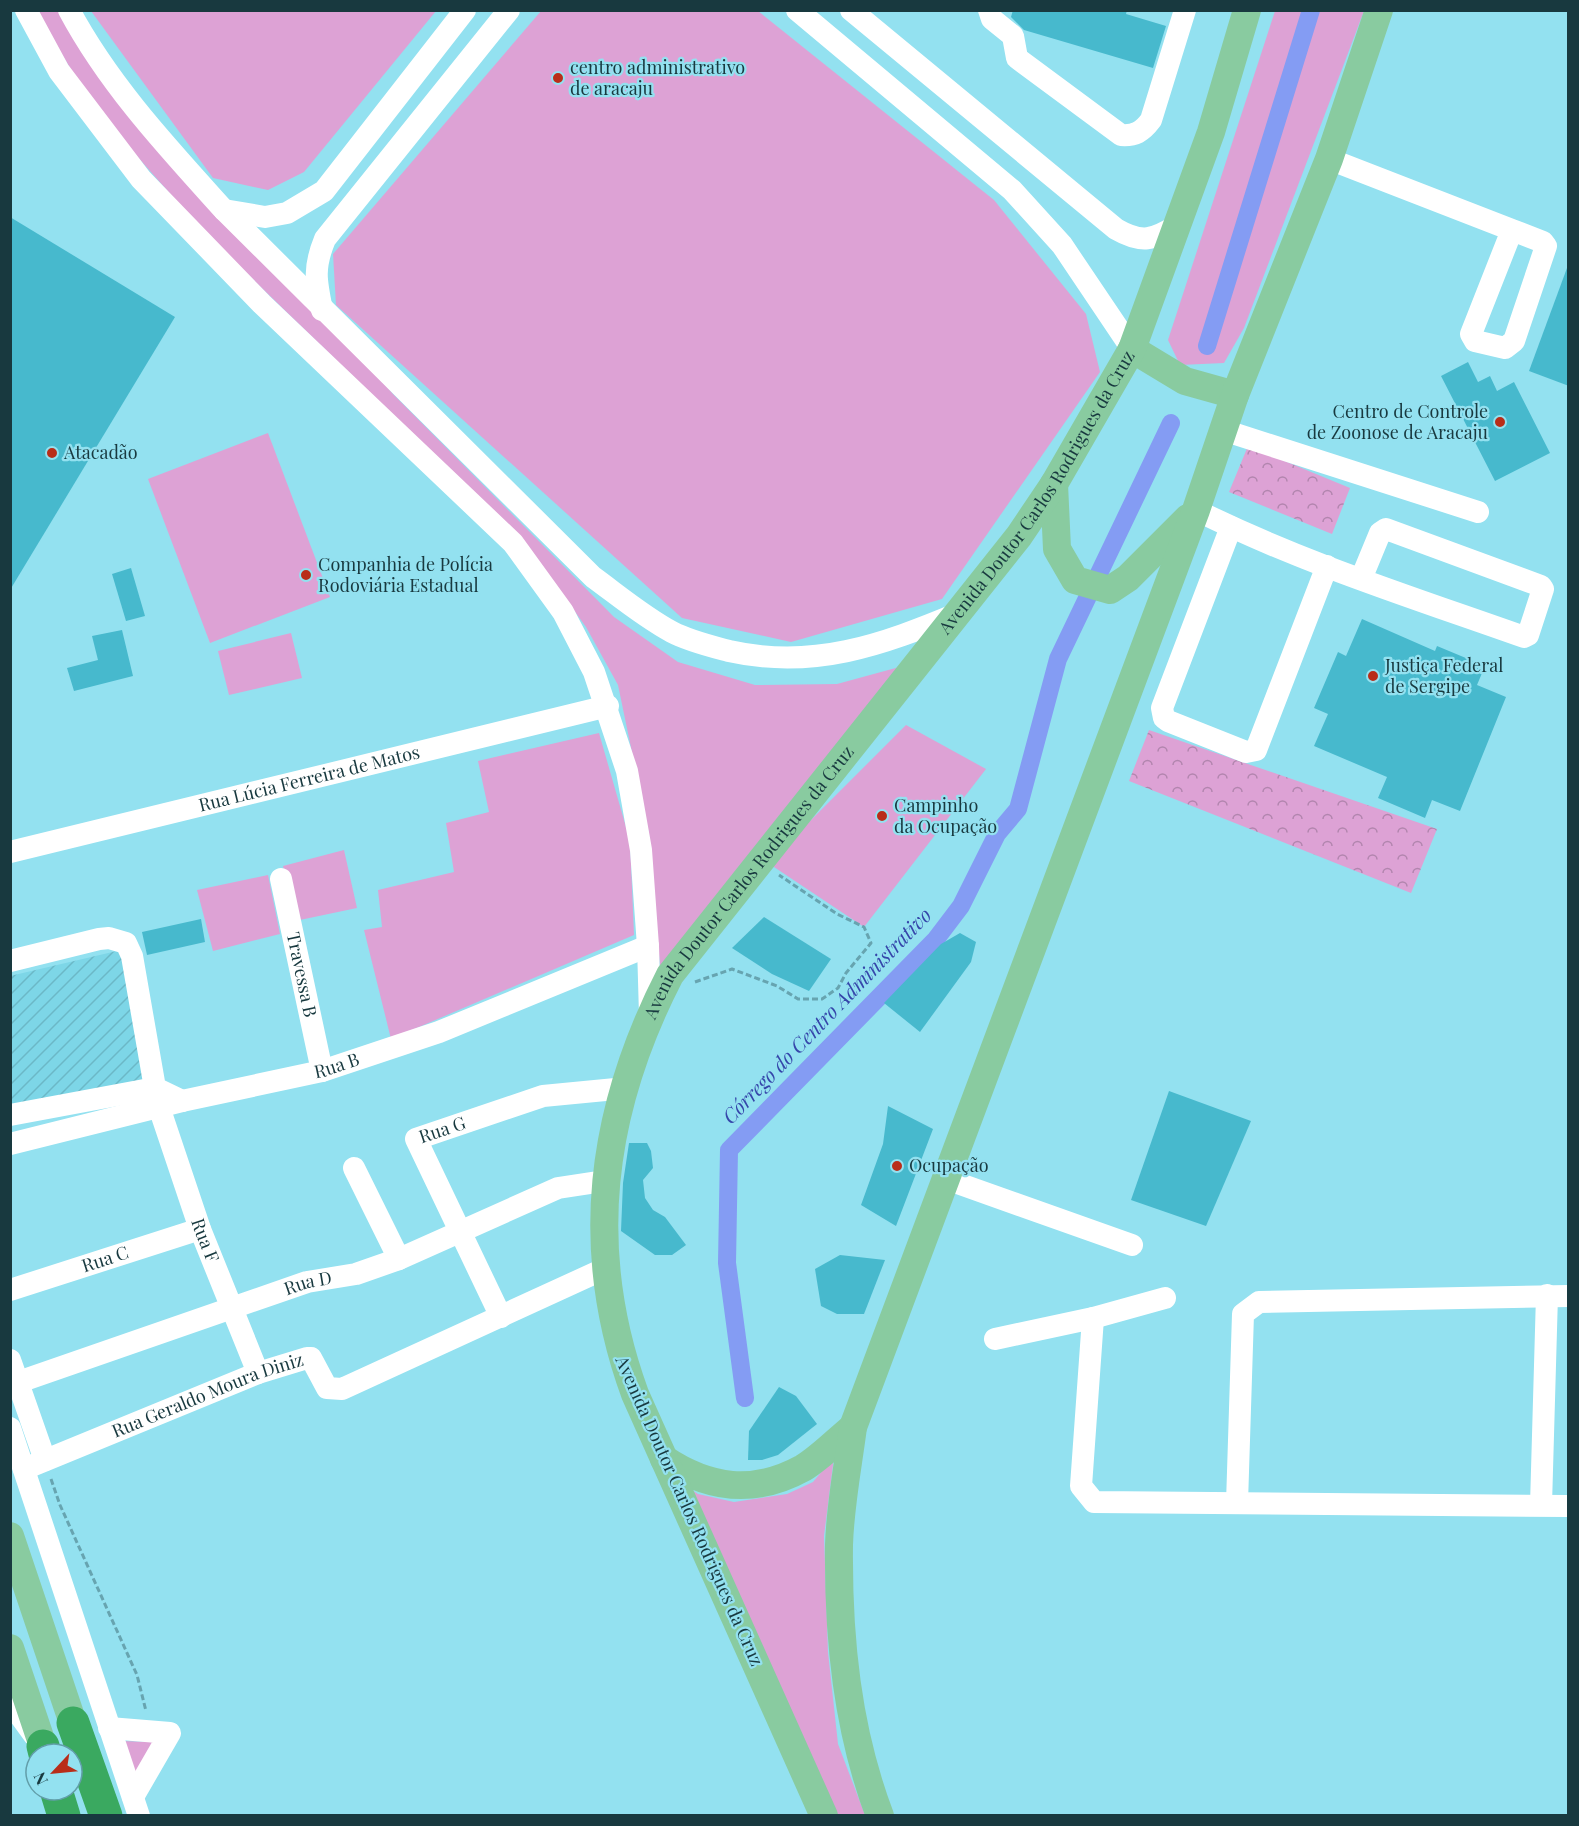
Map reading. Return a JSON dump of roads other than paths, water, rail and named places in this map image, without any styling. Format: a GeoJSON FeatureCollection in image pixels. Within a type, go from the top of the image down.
{"type":"FeatureCollection","features":[{"type":"Feature","properties":{"kind":"highway"},"geometry":{"type":"LineString","coordinates":[[73,1723],[106,1815]]}},
{"type":"Feature","properties":{"kind":"main road","name":"Avenida Doutor Carlos Rodrigues da Cruz"},"geometry":{"type":"LineString","coordinates":[[824,1815],[635,1394],[619,1352],[606,1268],[604,1181],[613,1130],[650,1015],[670,975],[1019,536],[1054,484],[1132,349],[1211,132],[1247,10]]}},
{"type":"Feature","properties":{"kind":"main road"},"geometry":{"type":"LineString","coordinates":[[880,1815],[856,1741],[842,1655],[839,1544],[853,1427],[1196,510],[1235,395],[1329,159],[1380,10]]}},
{"type":"Feature","properties":{"kind":"main road"},"geometry":{"type":"LineString","coordinates":[[1132,349],[1185,381],[1235,395]]}},
{"type":"Feature","properties":{"kind":"main road"},"geometry":{"type":"LineString","coordinates":[[1054,484],[1057,549],[1075,580],[1110,590],[1128,578],[1196,510]]}},
{"type":"Feature","properties":{"kind":"main road"},"geometry":{"type":"LineString","coordinates":[[664,1459],[684,1472],[707,1482],[738,1485],[775,1481],[804,1467],[853,1427]]}},
{"type":"Feature","properties":{"kind":"main road"},"geometry":{"type":"LineString","coordinates":[[10,1536],[73,1723]]}},
{"type":"Feature","properties":{"kind":"main road"},"geometry":{"type":"LineString","coordinates":[[10,1648],[41,1742]]}},
{"type":"Feature","properties":{"kind":"street"},"geometry":{"type":"LineString","coordinates":[[26,10],[59,71]]}},
{"type":"Feature","properties":{"kind":"street"},"geometry":{"type":"LineString","coordinates":[[69,10],[81,32],[121,89],[169,149],[224,210],[593,577],[645,616],[674,633],[711,647],[751,656],[808,659],[894,639],[960,612]]}},
{"type":"Feature","properties":{"kind":"street"},"geometry":{"type":"LineString","coordinates":[[224,210],[265,217],[287,213],[324,191],[465,10]]}},
{"type":"Feature","properties":{"kind":"street"},"geometry":{"type":"LineString","coordinates":[[322,310],[315,273],[317,258],[325,239],[509,10]]}},
{"type":"Feature","properties":{"kind":"street"},"geometry":{"type":"LineString","coordinates":[[797,10],[1012,190],[1062,245],[1132,349]]}},
{"type":"Feature","properties":{"kind":"street"},"geometry":{"type":"LineString","coordinates":[[851,10],[1116,229],[1131,238],[1145,239],[1157,237],[1178,225]]}},
{"type":"Feature","properties":{"kind":"street"},"geometry":{"type":"LineString","coordinates":[[989,10],[993,19],[1013,36],[1017,58],[1120,135],[1133,136],[1151,120],[1185,10]]}},
{"type":"Feature","properties":{"kind":"street"},"geometry":{"type":"LineString","coordinates":[[10,13],[34,45],[59,71],[141,179],[262,304],[513,543],[563,612],[594,672],[608,706],[627,771],[641,850],[650,1015]]}},
{"type":"Feature","properties":{"kind":"street"},"geometry":{"type":"LineString","coordinates":[[1329,159],[1543,242],[1546,246],[1514,341],[1505,348],[1476,341],[1471,334],[1512,230]]}},
{"type":"Feature","properties":{"kind":"street"},"geometry":{"type":"LineString","coordinates":[[1223,430],[1478,512]]}},
{"type":"Feature","properties":{"kind":"street"},"geometry":{"type":"LineString","coordinates":[[1196,510],[1231,527],[1327,566],[1361,579],[1525,638],[1544,589],[1386,529],[1380,533],[1361,579]]}},
{"type":"Feature","properties":{"kind":"street"},"geometry":{"type":"LineString","coordinates":[[1231,527],[1162,708],[1164,718],[1168,721],[1246,752],[1256,750],[1327,566]]}},
{"type":"Feature","properties":{"kind":"street","name":"Rua Lúcia Ferreira de Matos"},"geometry":{"type":"LineString","coordinates":[[10,852],[608,706]]}},
{"type":"Feature","properties":{"kind":"street","name":"Travessa B"},"geometry":{"type":"LineString","coordinates":[[281,879],[322,1071]]}},
{"type":"Feature","properties":{"kind":"street","name":"Rua F"},"geometry":{"type":"LineString","coordinates":[[10,961],[99,939],[109,938],[126,943],[132,956],[157,1097],[200,1229],[230,1310],[258,1373]]}},
{"type":"Feature","properties":{"kind":"street","name":"Rua B"},"geometry":{"type":"LineString","coordinates":[[10,1115],[157,1097],[182,1101],[322,1071],[439,1032],[648,946]]}},
{"type":"Feature","properties":{"kind":"street","name":"Rua G"},"geometry":{"type":"LineString","coordinates":[[501,1317],[417,1145],[416,1138],[543,1096],[626,1088]]}},
{"type":"Feature","properties":{"kind":"street","name":"Rua B"},"geometry":{"type":"LineString","coordinates":[[10,1144],[157,1097]]}},
{"type":"Feature","properties":{"kind":"street"},"geometry":{"type":"LineString","coordinates":[[354,1168],[399,1259]]}},
{"type":"Feature","properties":{"kind":"street"},"geometry":{"type":"LineString","coordinates":[[946,1179],[1132,1245]]}},
{"type":"Feature","properties":{"kind":"street","name":"Rua D"},"geometry":{"type":"LineString","coordinates":[[14,1384],[316,1279],[356,1274],[399,1259],[558,1188],[604,1181]]}},
{"type":"Feature","properties":{"kind":"street","name":"Rua C"},"geometry":{"type":"LineString","coordinates":[[10,1290],[200,1229]]}},
{"type":"Feature","properties":{"kind":"street","name":"Rua Geraldo Moura Diniz"},"geometry":{"type":"LineString","coordinates":[[24,1469],[258,1373],[310,1358],[327,1388],[338,1390],[606,1268]]}},
{"type":"Feature","properties":{"kind":"street"},"geometry":{"type":"LineString","coordinates":[[1237,1503],[1243,1314],[1259,1302],[1558,1295],[1541,1505]]}},
{"type":"Feature","properties":{"kind":"street"},"geometry":{"type":"LineString","coordinates":[[995,1339],[1093,1318],[1165,1298]]}},
{"type":"Feature","properties":{"kind":"street"},"geometry":{"type":"LineString","coordinates":[[1093,1318],[1081,1486],[1094,1502],[1569,1506]]}},
{"type":"Feature","properties":{"kind":"street"},"geometry":{"type":"LineString","coordinates":[[10,1360],[14,1384],[45,1460]]}},
{"type":"Feature","properties":{"kind":"street"},"geometry":{"type":"LineString","coordinates":[[10,1428],[136,1806]]}},
{"type":"Feature","properties":{"kind":"street"},"geometry":{"type":"LineString","coordinates":[[10,1702],[38,1742]]}},
{"type":"Feature","properties":{"kind":"street"},"geometry":{"type":"LineString","coordinates":[[109,1728],[170,1733],[136,1806]]}},
{"type":"Feature","properties":{"kind":"waterway"},"geometry":{"type":"LineString","coordinates":[[1207,346],[1311,10]]}},
{"type":"Feature","properties":{"kind":"waterway","name":"Córrego do Centro Administrativo"},"geometry":{"type":"LineString","coordinates":[[745,1398],[727,1263],[729,1150],[936,939],[961,906],[997,834],[1018,809],[1058,659],[1171,423]]}},
{"type":"Feature","properties":{"kind":"place","name":"centro administrativo de aracaju"},"geometry":{"type":"Point","coordinates":[558,78]}},
{"type":"Feature","properties":{"kind":"place","name":"Centro de Controle de Zoonose de Aracaju"},"geometry":{"type":"Point","coordinates":[1500,422]}},
{"type":"Feature","properties":{"kind":"place","name":"Atacadão"},"geometry":{"type":"Point","coordinates":[52,453]}},
{"type":"Feature","properties":{"kind":"place","name":"Companhia de Polícia Rodoviária Estadual"},"geometry":{"type":"Point","coordinates":[306,575]}},
{"type":"Feature","properties":{"kind":"place","name":"Justiça Federal de Sergipe"},"geometry":{"type":"Point","coordinates":[1373,676]}},
{"type":"Feature","properties":{"kind":"place","name":"Campinho da Ocupação"},"geometry":{"type":"Point","coordinates":[882,816]}},
{"type":"Feature","properties":{"kind":"place","name":"Ocupação"},"geometry":{"type":"Point","coordinates":[897,1166]}}]}
